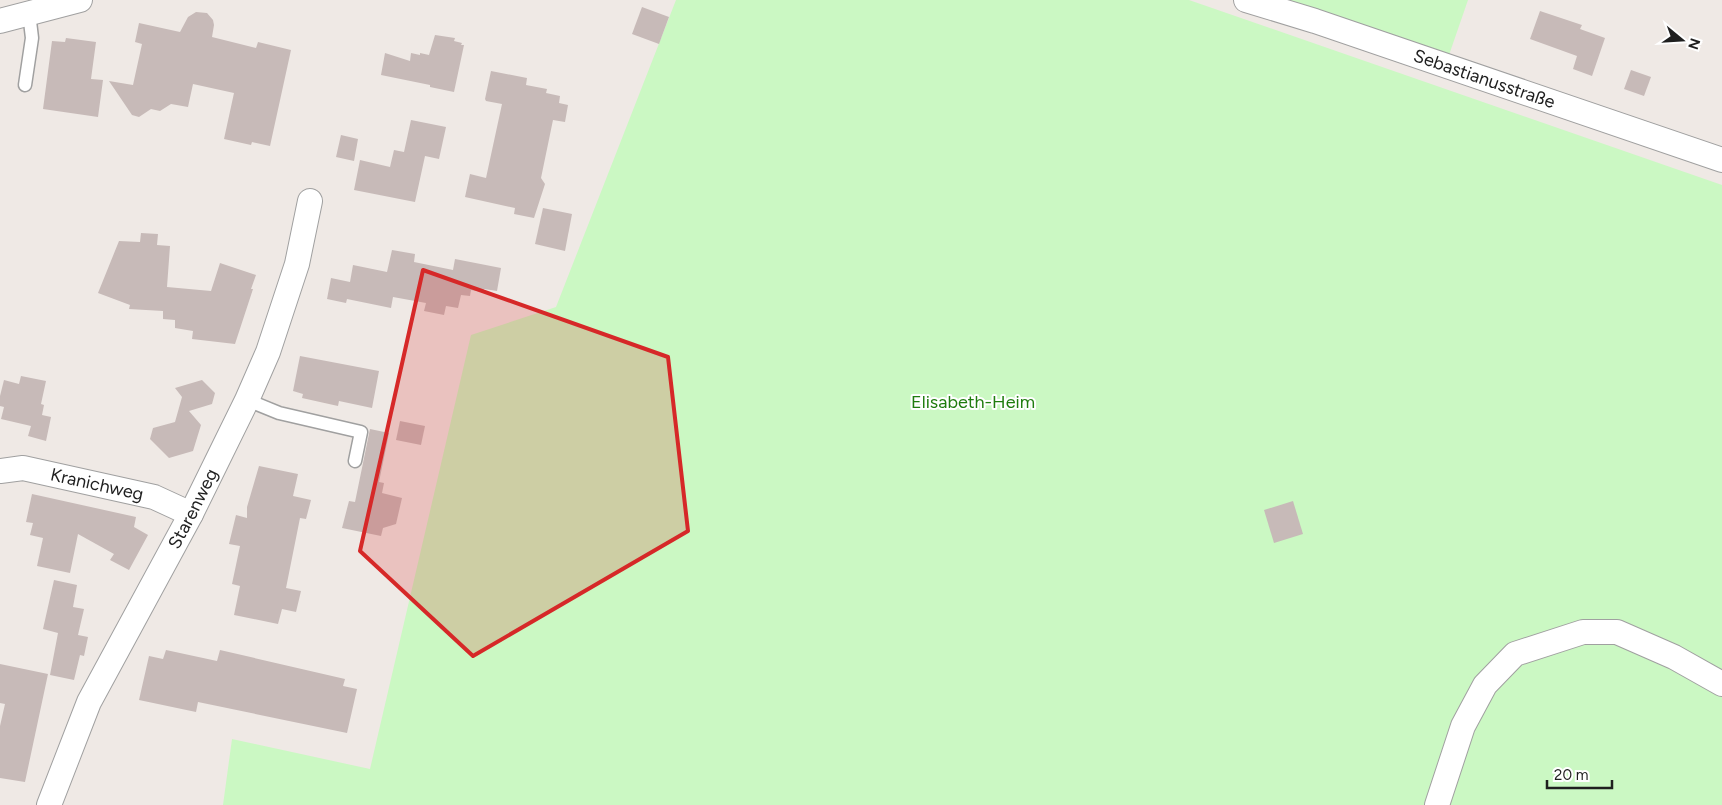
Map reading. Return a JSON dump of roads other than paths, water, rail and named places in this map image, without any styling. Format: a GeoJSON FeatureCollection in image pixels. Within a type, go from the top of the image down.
{"type":"FeatureCollection","features":[{"type":"Feature","properties":{"kind":"street"},"geometry":{"type":"LineString","coordinates":[[0,21],[80,0]]}},
{"type":"Feature","properties":{"kind":"street","name":"Sebastianusstraße"},"geometry":{"type":"LineString","coordinates":[[1246,0],[1315,21],[1722,160]]}},
{"type":"Feature","properties":{"kind":"street","name":"Starenweg"},"geometry":{"type":"LineString","coordinates":[[48,805],[89,702],[191,514],[247,400],[268,352],[297,264],[310,200]]}},
{"type":"Feature","properties":{"kind":"street","name":"Kranichweg"},"geometry":{"type":"LineString","coordinates":[[0,471],[23,468],[154,497],[191,514]]}},
{"type":"Feature","properties":{"kind":"street"},"geometry":{"type":"LineString","coordinates":[[1437,805],[1463,726],[1485,685],[1515,654],[1582,632],[1617,632],[1674,657],[1722,684]]}},
{"type":"Feature","properties":{"kind":"lane"},"geometry":{"type":"LineString","coordinates":[[25,85],[32,38],[29,13]]}},
{"type":"Feature","properties":{"kind":"lane"},"geometry":{"type":"LineString","coordinates":[[247,400],[278,413],[361,432],[355,460]]}},
{"type":"Feature","properties":{"kind":"park label","name":"Elisabeth-Heim"},"geometry":{"type":"Point","coordinates":[973,402]}}]}
